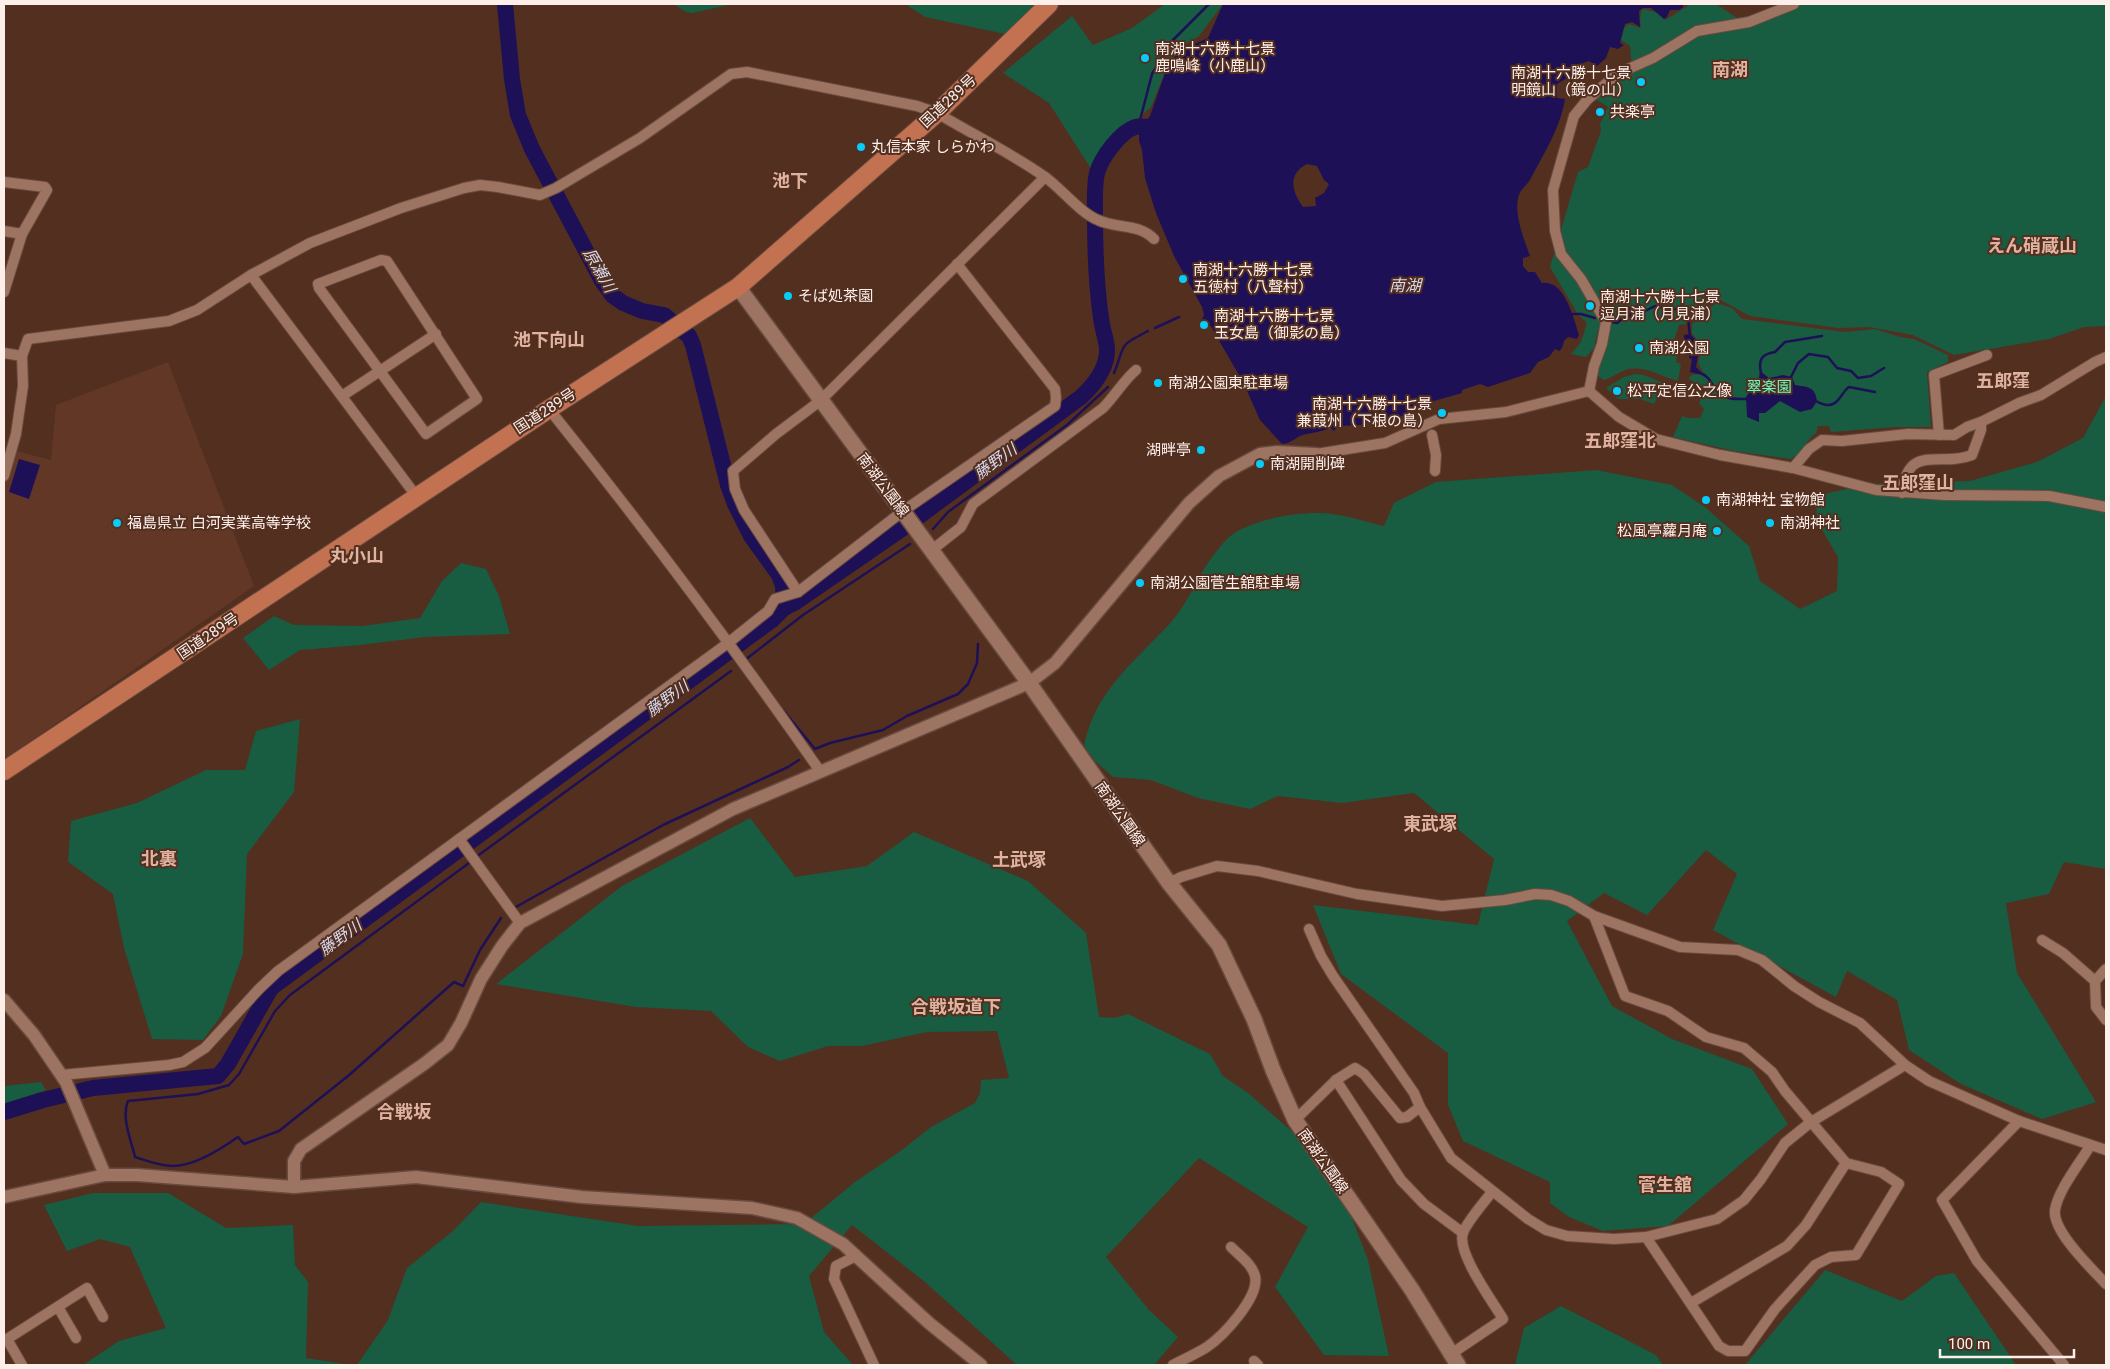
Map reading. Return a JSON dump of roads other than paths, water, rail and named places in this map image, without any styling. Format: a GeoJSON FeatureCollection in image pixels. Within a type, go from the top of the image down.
{"type":"FeatureCollection","features":[{"type":"Feature","properties":{"kind":"highway","name":"国道289号"},"geometry":{"type":"LineString","coordinates":[[4,772],[549,408],[738,287],[937,113],[1049,4]]}},
{"type":"Feature","properties":{"kind":"main road","name":"南湖公園線"},"geometry":{"type":"LineString","coordinates":[[738,287],[820,401],[1030,683],[1169,883],[1219,945],[1254,1019],[1295,1120],[1412,1290],[1455,1360]]}},
{"type":"Feature","properties":{"kind":"street"},"geometry":{"type":"LineString","coordinates":[[1588,392],[1594,366],[1602,344],[1606,322],[1581,279],[1561,254],[1555,231],[1553,190],[1574,116],[1587,100],[1617,74],[1653,58],[1697,30],[1749,22],[1794,4]]}},
{"type":"Feature","properties":{"kind":"street"},"geometry":{"type":"LineString","coordinates":[[4,476],[16,434],[23,386],[22,356],[28,339],[169,321],[197,310],[251,275],[310,243],[400,208],[464,188],[480,185],[540,194],[553,190],[640,138],[731,74],[748,72],[917,106],[937,113],[1045,177],[1095,219],[1139,228],[1147,232],[1154,239]]}},
{"type":"Feature","properties":{"kind":"street"},"geometry":{"type":"LineString","coordinates":[[793,595],[744,510],[735,489],[733,471],[776,434],[820,401],[1045,177]]}},
{"type":"Feature","properties":{"kind":"street"},"geometry":{"type":"LineString","coordinates":[[4,182],[45,187],[47,190],[22,234],[4,292]]}},
{"type":"Feature","properties":{"kind":"street"},"geometry":{"type":"LineString","coordinates":[[4,231],[22,234]]}},
{"type":"Feature","properties":{"kind":"street"},"geometry":{"type":"LineString","coordinates":[[380,260],[387,261],[436,334],[477,399],[426,434],[319,288],[318,284],[380,260]]}},
{"type":"Feature","properties":{"kind":"street"},"geometry":{"type":"LineString","coordinates":[[64,1079],[169,1065],[191,1058],[205,1048],[258,989],[278,972],[728,643],[768,611],[772,602],[777,597],[793,595],[903,511],[1055,406],[1055,389],[957,264]]}},
{"type":"Feature","properties":{"kind":"street"},"geometry":{"type":"LineString","coordinates":[[251,275],[417,497]]}},
{"type":"Feature","properties":{"kind":"street"},"geometry":{"type":"LineString","coordinates":[[342,396],[436,334]]}},
{"type":"Feature","properties":{"kind":"street"},"geometry":{"type":"LineString","coordinates":[[4,353],[22,356]]}},
{"type":"Feature","properties":{"kind":"street"},"geometry":{"type":"LineString","coordinates":[[1938,435],[1934,375],[1987,356]]}},
{"type":"Feature","properties":{"kind":"street"},"geometry":{"type":"LineString","coordinates":[[1793,468],[1808,449],[1822,440],[1842,441],[1908,434],[1954,435],[2019,403],[2041,395],[2106,357]]}},
{"type":"Feature","properties":{"kind":"street"},"geometry":{"type":"LineString","coordinates":[[932,550],[960,527],[973,504],[1102,408],[1136,370]]}},
{"type":"Feature","properties":{"kind":"street"},"geometry":{"type":"LineString","coordinates":[[294,1187],[294,1160],[301,1148],[424,1064],[448,1045],[462,1023],[481,979],[502,946],[520,923],[733,809],[1030,683],[1055,663],[1188,503],[1219,476],[1260,454],[1277,452],[1316,454],[1385,443],[1439,419],[1506,412],[1588,392]]}},
{"type":"Feature","properties":{"kind":"street"},"geometry":{"type":"LineString","coordinates":[[1588,392],[1619,417],[1656,439],[1720,456],[1793,468],[1876,490],[1902,493],[2049,496],[2106,507]]}},
{"type":"Feature","properties":{"kind":"street"},"geometry":{"type":"LineString","coordinates":[[549,408],[607,481],[728,643],[820,771]]}},
{"type":"Feature","properties":{"kind":"street"},"geometry":{"type":"LineString","coordinates":[[1902,493],[1906,472],[1909,467],[1918,461],[1929,459],[1960,460],[1972,455],[1981,430],[1980,422]]}},
{"type":"Feature","properties":{"kind":"street"},"geometry":{"type":"LineString","coordinates":[[1432,435],[1436,455],[1434,470]]}},
{"type":"Feature","properties":{"kind":"street"},"geometry":{"type":"LineString","coordinates":[[459,839],[520,923]]}},
{"type":"Feature","properties":{"kind":"street"},"geometry":{"type":"LineString","coordinates":[[1169,883],[1217,866],[1258,871],[1358,894],[1442,906],[1505,900],[1535,894],[1551,895],[1569,901],[1594,916],[1680,947],[1738,950],[1762,960],[1794,986],[1860,1024],[1905,1065],[1929,1081],[2019,1121],[2106,1150]]}},
{"type":"Feature","properties":{"kind":"street"},"geometry":{"type":"LineString","coordinates":[[1594,916],[1625,996],[1668,1011],[1706,1037],[1744,1048],[1772,1072],[1786,1092],[1846,1163],[1881,1172],[1899,1184],[1856,1255],[1831,1257],[1815,1265],[1776,1309],[1745,1351],[1728,1351],[1718,1346],[1646,1237]]}},
{"type":"Feature","properties":{"kind":"street"},"geometry":{"type":"LineString","coordinates":[[1309,929],[1334,976],[1414,1093],[1420,1108],[1451,1158],[1492,1192],[1546,1230],[1588,1238],[1646,1237],[1717,1219],[1744,1200],[1761,1179],[1785,1143],[1812,1122],[1905,1065]]}},
{"type":"Feature","properties":{"kind":"street"},"geometry":{"type":"LineString","coordinates":[[2042,940],[2063,953],[2095,981]]}},
{"type":"Feature","properties":{"kind":"street"},"geometry":{"type":"LineString","coordinates":[[2106,969],[2095,981],[2096,1006],[2106,1020]]}},
{"type":"Feature","properties":{"kind":"street"},"geometry":{"type":"LineString","coordinates":[[4,1000],[34,1035],[64,1079],[105,1175]]}},
{"type":"Feature","properties":{"kind":"street"},"geometry":{"type":"LineString","coordinates":[[1295,1120],[1336,1080],[1355,1068],[1364,1074],[1400,1118],[1407,1118],[1420,1108]]}},
{"type":"Feature","properties":{"kind":"street"},"geometry":{"type":"LineString","coordinates":[[1336,1080],[1402,1180],[1424,1204],[1463,1233]]}},
{"type":"Feature","properties":{"kind":"street"},"geometry":{"type":"LineString","coordinates":[[2019,1121],[1942,1200],[1977,1261],[2064,1365]]}},
{"type":"Feature","properties":{"kind":"street"},"geometry":{"type":"LineString","coordinates":[[2090,1146],[2060,1196],[2055,1211],[2062,1232],[2077,1253],[2106,1284]]}},
{"type":"Feature","properties":{"kind":"street"},"geometry":{"type":"LineString","coordinates":[[1691,1303],[1787,1246],[1806,1225],[1846,1163]]}},
{"type":"Feature","properties":{"kind":"street"},"geometry":{"type":"LineString","coordinates":[[4,1197],[105,1175],[137,1175],[294,1187],[416,1177],[582,1197],[752,1208],[797,1218],[843,1244],[929,1323],[981,1365]]}},
{"type":"Feature","properties":{"kind":"street"},"geometry":{"type":"LineString","coordinates":[[1455,1360],[1503,1319],[1466,1255],[1462,1243],[1463,1233],[1492,1192]]}},
{"type":"Feature","properties":{"kind":"street"},"geometry":{"type":"LineString","coordinates":[[1173,1365],[1207,1347],[1222,1334],[1250,1299],[1256,1284],[1256,1278],[1248,1263],[1231,1248]]}},
{"type":"Feature","properties":{"kind":"street"},"geometry":{"type":"LineString","coordinates":[[856,1256],[836,1266],[834,1279],[874,1365]]}},
{"type":"Feature","properties":{"kind":"street"},"geometry":{"type":"LineString","coordinates":[[22,1365],[6,1340],[87,1288],[103,1317]]}},
{"type":"Feature","properties":{"kind":"street"},"geometry":{"type":"LineString","coordinates":[[58,1307],[76,1338]]}},
{"type":"Feature","properties":{"kind":"water","name":"南湖"},"geometry":{"type":"Polygon","coordinates":[[[1223,4],[1683,4],[1683,7],[1679,10],[1670,10],[1664,19],[1651,8],[1643,8],[1639,11],[1640,27],[1632,22],[1625,24],[1620,43],[1624,45],[1618,49],[1610,47],[1606,58],[1597,66],[1589,61],[1583,63],[1574,79],[1577,84],[1573,88],[1568,85],[1567,78],[1557,84],[1557,98],[1565,99],[1563,110],[1551,141],[1530,180],[1519,195],[1518,218],[1530,256],[1523,258],[1523,266],[1528,272],[1535,272],[1542,283],[1550,283],[1557,287],[1567,302],[1574,320],[1579,335],[1577,339],[1568,337],[1559,351],[1555,349],[1549,357],[1538,362],[1530,373],[1488,387],[1480,384],[1462,390],[1462,393],[1420,405],[1406,415],[1390,420],[1374,418],[1363,422],[1361,425],[1338,426],[1334,431],[1331,428],[1303,435],[1289,443],[1282,444],[1260,420],[1243,382],[1211,326],[1206,325],[1202,320],[1204,315],[1202,307],[1174,256],[1156,213],[1145,178],[1139,129],[1150,116],[1165,73],[1178,51],[1208,38],[1223,4]],[[1307,164],[1296,173],[1294,178],[1294,189],[1303,207],[1316,206],[1315,198],[1324,193],[1329,184],[1324,180],[1317,166],[1307,164]]]}},
{"type":"Feature","properties":{"kind":"water"},"geometry":{"type":"Polygon","coordinates":[[[1639,305],[1643,308],[1643,312],[1633,318],[1626,319],[1623,314],[1624,308],[1639,305]]]}},
{"type":"Feature","properties":{"kind":"water"},"geometry":{"type":"Polygon","coordinates":[[[1690,334],[1700,346],[1700,352],[1696,352],[1694,355],[1698,356],[1696,367],[1701,372],[1698,374],[1690,372],[1692,359],[1689,358],[1690,347],[1686,346],[1687,341],[1684,340],[1684,335],[1690,334]]]}},
{"type":"Feature","properties":{"kind":"water"},"geometry":{"type":"Polygon","coordinates":[[[1760,371],[1769,378],[1783,375],[1792,377],[1795,385],[1810,388],[1814,392],[1817,401],[1812,409],[1800,412],[1780,401],[1765,413],[1759,413],[1759,422],[1747,417],[1746,397],[1759,378],[1760,371]]]}},
{"type":"Feature","properties":{"kind":"water"},"geometry":{"type":"Polygon","coordinates":[[[19,459],[40,465],[29,499],[9,492],[19,459]]]}},
{"type":"Feature","properties":{"kind":"waterway","name":"原瀬川"},"geometry":{"type":"LineString","coordinates":[[505,4],[512,79],[518,115],[532,149],[602,281],[613,296],[623,303],[642,311],[664,315],[689,336],[693,345],[728,485],[751,536],[779,575],[783,586],[784,608]]}},
{"type":"Feature","properties":{"kind":"waterway"},"geometry":{"type":"LineString","coordinates":[[1133,128],[1139,124],[1152,74],[1172,41],[1209,4]]}},
{"type":"Feature","properties":{"kind":"waterway","name":"藤野川"},"geometry":{"type":"LineString","coordinates":[[4,1112],[93,1088],[218,1076],[228,1064],[271,988],[772,620],[784,608],[796,602],[899,531],[1081,397],[1099,376],[1107,355],[1099,305],[1096,266],[1095,183],[1097,173],[1112,146],[1123,134],[1135,127],[1142,126],[1162,129]]}},
{"type":"Feature","properties":{"kind":"waterway"},"geometry":{"type":"LineString","coordinates":[[1641,313],[1655,306],[1682,310],[1688,317],[1690,337]]}},
{"type":"Feature","properties":{"kind":"waterway"},"geometry":{"type":"LineString","coordinates":[[1573,314],[1595,318]]}},
{"type":"Feature","properties":{"kind":"waterway"},"geometry":{"type":"LineString","coordinates":[[1612,322],[1617,323],[1626,316]]}},
{"type":"Feature","properties":{"kind":"waterway"},"geometry":{"type":"LineString","coordinates":[[1155,328],[1179,317]]}},
{"type":"Feature","properties":{"kind":"waterway"},"geometry":{"type":"LineString","coordinates":[[1114,373],[1127,343],[1148,331]]}},
{"type":"Feature","properties":{"kind":"waterway"},"geometry":{"type":"LineString","coordinates":[[1761,373],[1760,364],[1762,358],[1767,354],[1775,352],[1785,342],[1822,336]]}},
{"type":"Feature","properties":{"kind":"waterway"},"geometry":{"type":"LineString","coordinates":[[1790,379],[1798,363],[1809,354],[1828,357],[1837,368],[1851,371],[1858,378],[1871,376],[1884,368]]}},
{"type":"Feature","properties":{"kind":"waterway"},"geometry":{"type":"LineString","coordinates":[[1698,372],[1707,377],[1724,397],[1749,399]]}},
{"type":"Feature","properties":{"kind":"waterway"},"geometry":{"type":"LineString","coordinates":[[933,529],[948,512],[1067,425],[1108,387]]}},
{"type":"Feature","properties":{"kind":"waterway"},"geometry":{"type":"LineString","coordinates":[[1814,400],[1831,405],[1849,387],[1875,392]]}},
{"type":"Feature","properties":{"kind":"waterway"},"geometry":{"type":"LineString","coordinates":[[745,660],[803,615],[910,544]]}},
{"type":"Feature","properties":{"kind":"waterway"},"geometry":{"type":"LineString","coordinates":[[783,710],[815,749],[830,743],[883,730],[907,716],[958,694],[968,684],[977,663],[978,644]]}},
{"type":"Feature","properties":{"kind":"waterway"},"geometry":{"type":"LineString","coordinates":[[476,857],[731,671]]}},
{"type":"Feature","properties":{"kind":"waterway"},"geometry":{"type":"LineString","coordinates":[[514,908],[663,825],[788,767],[799,760]]}},
{"type":"Feature","properties":{"kind":"waterway"},"geometry":{"type":"LineString","coordinates":[[469,863],[290,995],[275,1011],[239,1074],[229,1085],[198,1094],[128,1101],[126,1121],[135,1157],[163,1165],[181,1165],[199,1160],[224,1147],[238,1137],[244,1144],[279,1131],[348,1076],[454,982],[463,986],[480,950],[501,918]]}},
{"type":"Feature","properties":{"kind":"place","name":"南湖十六勝十七景 鹿鳴峰（小鹿山）"},"geometry":{"type":"Point","coordinates":[1145,58]}},
{"type":"Feature","properties":{"kind":"place","name":"南湖十六勝十七景 明鏡山（鏡の山）"},"geometry":{"type":"Point","coordinates":[1641,82]}},
{"type":"Feature","properties":{"kind":"place","name":"共楽亭"},"geometry":{"type":"Point","coordinates":[1600,112]}},
{"type":"Feature","properties":{"kind":"place","name":"丸信本家 しらかわ"},"geometry":{"type":"Point","coordinates":[861,147]}},
{"type":"Feature","properties":{"kind":"place","name":"南湖十六勝十七景 五徳村（八聲村）"},"geometry":{"type":"Point","coordinates":[1183,279]}},
{"type":"Feature","properties":{"kind":"place","name":"そば処茶園"},"geometry":{"type":"Point","coordinates":[788,296]}},
{"type":"Feature","properties":{"kind":"place","name":"南湖十六勝十七景 逗月浦（月見浦）"},"geometry":{"type":"Point","coordinates":[1590,306]}},
{"type":"Feature","properties":{"kind":"place","name":"南湖十六勝十七景 玉女島（御影の島）"},"geometry":{"type":"Point","coordinates":[1204,325]}},
{"type":"Feature","properties":{"kind":"place","name":"南湖公園"},"geometry":{"type":"Point","coordinates":[1639,348]}},
{"type":"Feature","properties":{"kind":"place","name":"南湖公園東駐車場"},"geometry":{"type":"Point","coordinates":[1158,383]}},
{"type":"Feature","properties":{"kind":"place","name":"松平定信公之像"},"geometry":{"type":"Point","coordinates":[1617,391]}},
{"type":"Feature","properties":{"kind":"place","name":"南湖十六勝十七景 兼葭州（下根の島）"},"geometry":{"type":"Point","coordinates":[1442,413]}},
{"type":"Feature","properties":{"kind":"place","name":"湖畔亭"},"geometry":{"type":"Point","coordinates":[1201,450]}},
{"type":"Feature","properties":{"kind":"place","name":"南湖開削碑"},"geometry":{"type":"Point","coordinates":[1260,464]}},
{"type":"Feature","properties":{"kind":"place","name":"南湖神社 宝物館"},"geometry":{"type":"Point","coordinates":[1706,500]}},
{"type":"Feature","properties":{"kind":"place","name":"福島県立 白河実業高等学校"},"geometry":{"type":"Point","coordinates":[117,523]}},
{"type":"Feature","properties":{"kind":"place","name":"南湖神社"},"geometry":{"type":"Point","coordinates":[1770,523]}},
{"type":"Feature","properties":{"kind":"place","name":"松風亭蘿月庵"},"geometry":{"type":"Point","coordinates":[1717,531]}},
{"type":"Feature","properties":{"kind":"place","name":"南湖公園菅生舘駐車場"},"geometry":{"type":"Point","coordinates":[1140,583]}},
{"type":"Feature","properties":{"kind":"district","name":"南湖"},"geometry":{"type":"Point","coordinates":[1730,70]}},
{"type":"Feature","properties":{"kind":"district","name":"池下"},"geometry":{"type":"Point","coordinates":[790,181]}},
{"type":"Feature","properties":{"kind":"district","name":"えん硝蔵山"},"geometry":{"type":"Point","coordinates":[2032,246]}},
{"type":"Feature","properties":{"kind":"district","name":"池下向山"},"geometry":{"type":"Point","coordinates":[549,340]}},
{"type":"Feature","properties":{"kind":"district","name":"五郎窪"},"geometry":{"type":"Point","coordinates":[2003,381]}},
{"type":"Feature","properties":{"kind":"district","name":"五郎窪北"},"geometry":{"type":"Point","coordinates":[1620,441]}},
{"type":"Feature","properties":{"kind":"district","name":"五郎窪山"},"geometry":{"type":"Point","coordinates":[1918,483]}},
{"type":"Feature","properties":{"kind":"district","name":"丸小山"},"geometry":{"type":"Point","coordinates":[357,556]}},
{"type":"Feature","properties":{"kind":"district","name":"東武塚"},"geometry":{"type":"Point","coordinates":[1430,824]}},
{"type":"Feature","properties":{"kind":"district","name":"北裏"},"geometry":{"type":"Point","coordinates":[159,859]}},
{"type":"Feature","properties":{"kind":"district","name":"土武塚"},"geometry":{"type":"Point","coordinates":[1019,860]}},
{"type":"Feature","properties":{"kind":"district","name":"合戦坂道下"},"geometry":{"type":"Point","coordinates":[956,1007]}},
{"type":"Feature","properties":{"kind":"district","name":"合戦坂"},"geometry":{"type":"Point","coordinates":[404,1112]}},
{"type":"Feature","properties":{"kind":"district","name":"菅生舘"},"geometry":{"type":"Point","coordinates":[1665,1185]}},
{"type":"Feature","properties":{"kind":"park label","name":"翠楽園"},"geometry":{"type":"Point","coordinates":[1769,387]}}]}
